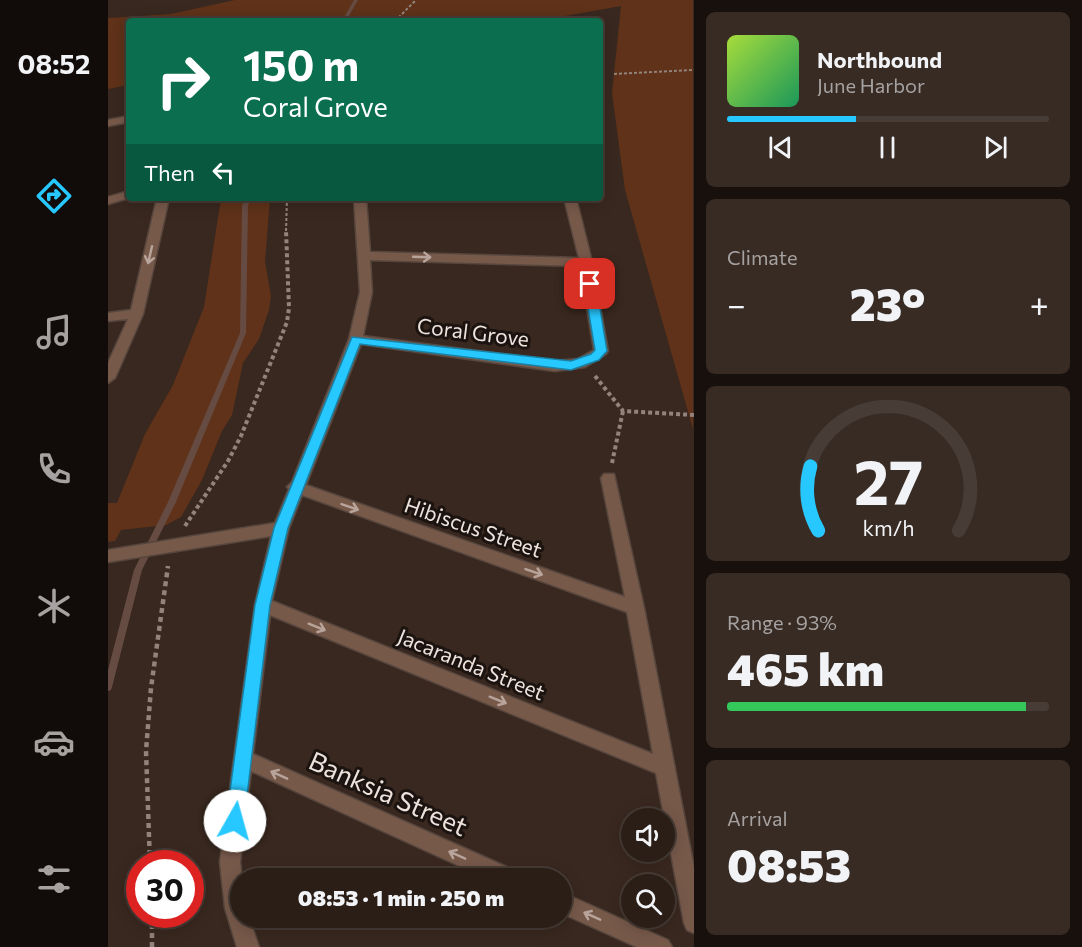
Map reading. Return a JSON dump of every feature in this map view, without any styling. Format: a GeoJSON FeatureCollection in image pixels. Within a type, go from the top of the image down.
{"type":"FeatureCollection","features":[{"type":"Feature","properties":{"kind":"street"},"geometry":{"type":"LineString","coordinates":[[108,123],[126,120]]}},
{"type":"Feature","properties":{"kind":"street"},"geometry":{"type":"LineString","coordinates":[[108,201],[126,195]]}},
{"type":"Feature","properties":{"kind":"street"},"geometry":{"type":"LineString","coordinates":[[108,378],[137,314],[162,201]]}},
{"type":"Feature","properties":{"kind":"street"},"geometry":{"type":"LineString","coordinates":[[248,947],[235,908],[230,862],[263,605],[281,528],[295,487],[356,339],[366,292],[360,201]]}},
{"type":"Feature","properties":{"kind":"street"},"geometry":{"type":"LineString","coordinates":[[571,201],[586,262],[601,351],[595,357],[583,362]]}},
{"type":"Feature","properties":{"kind":"street"},"geometry":{"type":"LineString","coordinates":[[364,256],[586,262]]}},
{"type":"Feature","properties":{"kind":"street"},"geometry":{"type":"LineString","coordinates":[[108,317],[137,314]]}},
{"type":"Feature","properties":{"kind":"street","name":"Coral Grove"},"geometry":{"type":"LineString","coordinates":[[356,339],[555,366],[571,366],[583,362]]}},
{"type":"Feature","properties":{"kind":"street"},"geometry":{"type":"LineString","coordinates":[[609,478],[636,608],[693,923]]}},
{"type":"Feature","properties":{"kind":"street","name":"Hibiscus Street"},"geometry":{"type":"LineString","coordinates":[[295,487],[636,608]]}},
{"type":"Feature","properties":{"kind":"street"},"geometry":{"type":"LineString","coordinates":[[108,556],[281,528]]}},
{"type":"Feature","properties":{"kind":"street","name":"Jacaranda Street"},"geometry":{"type":"LineString","coordinates":[[263,605],[663,767]]}},
{"type":"Feature","properties":{"kind":"street","name":"Banksia Street"},"geometry":{"type":"LineString","coordinates":[[243,758],[487,868]]}},
{"type":"Feature","properties":{"kind":"street"},"geometry":{"type":"LineString","coordinates":[[572,907],[662,947]]}},
{"type":"Feature","properties":{"kind":"path"},"geometry":{"type":"LineString","coordinates":[[398,18],[416,0]]}},
{"type":"Feature","properties":{"kind":"path"},"geometry":{"type":"LineString","coordinates":[[614,75],[693,70]]}},
{"type":"Feature","properties":{"kind":"path"},"geometry":{"type":"LineString","coordinates":[[583,362],[623,411],[693,415]]}},
{"type":"Feature","properties":{"kind":"path"},"geometry":{"type":"LineString","coordinates":[[609,478],[623,411]]}},
{"type":"Feature","properties":{"kind":"path"},"geometry":{"type":"LineString","coordinates":[[152,928],[152,947]]}},
{"type":"Feature","properties":{"kind":"shaded area"},"geometry":{"type":"Polygon","coordinates":[[[235,0],[693,0],[693,429],[625,190],[612,93],[621,6],[554,18],[126,18],[126,86],[108,89],[108,18],[171,14],[235,0]]]}},
{"type":"Feature","properties":{"kind":"shaded area"},"geometry":{"type":"Polygon","coordinates":[[[221,201],[270,201],[265,262],[271,296],[269,310],[259,339],[243,363],[232,415],[222,431],[202,480],[181,517],[166,525],[121,530],[115,541],[108,542],[108,503],[117,503],[145,434],[173,385],[204,307],[221,201]]]}},
{"type":"Feature","properties":{"kind":"waterway"},"geometry":{"type":"LineString","coordinates":[[346,18],[356,0]]}},
{"type":"Feature","properties":{"kind":"waterway"},"geometry":{"type":"LineString","coordinates":[[108,687],[138,570],[172,502],[243,333],[247,201]]}},
{"type":"Feature","properties":{"kind":"route"},"geometry":{"type":"LineString","coordinates":[[235,821],[263,605],[281,528],[295,487],[356,339],[555,366],[571,366],[595,357],[601,351],[590,284]]}}]}
